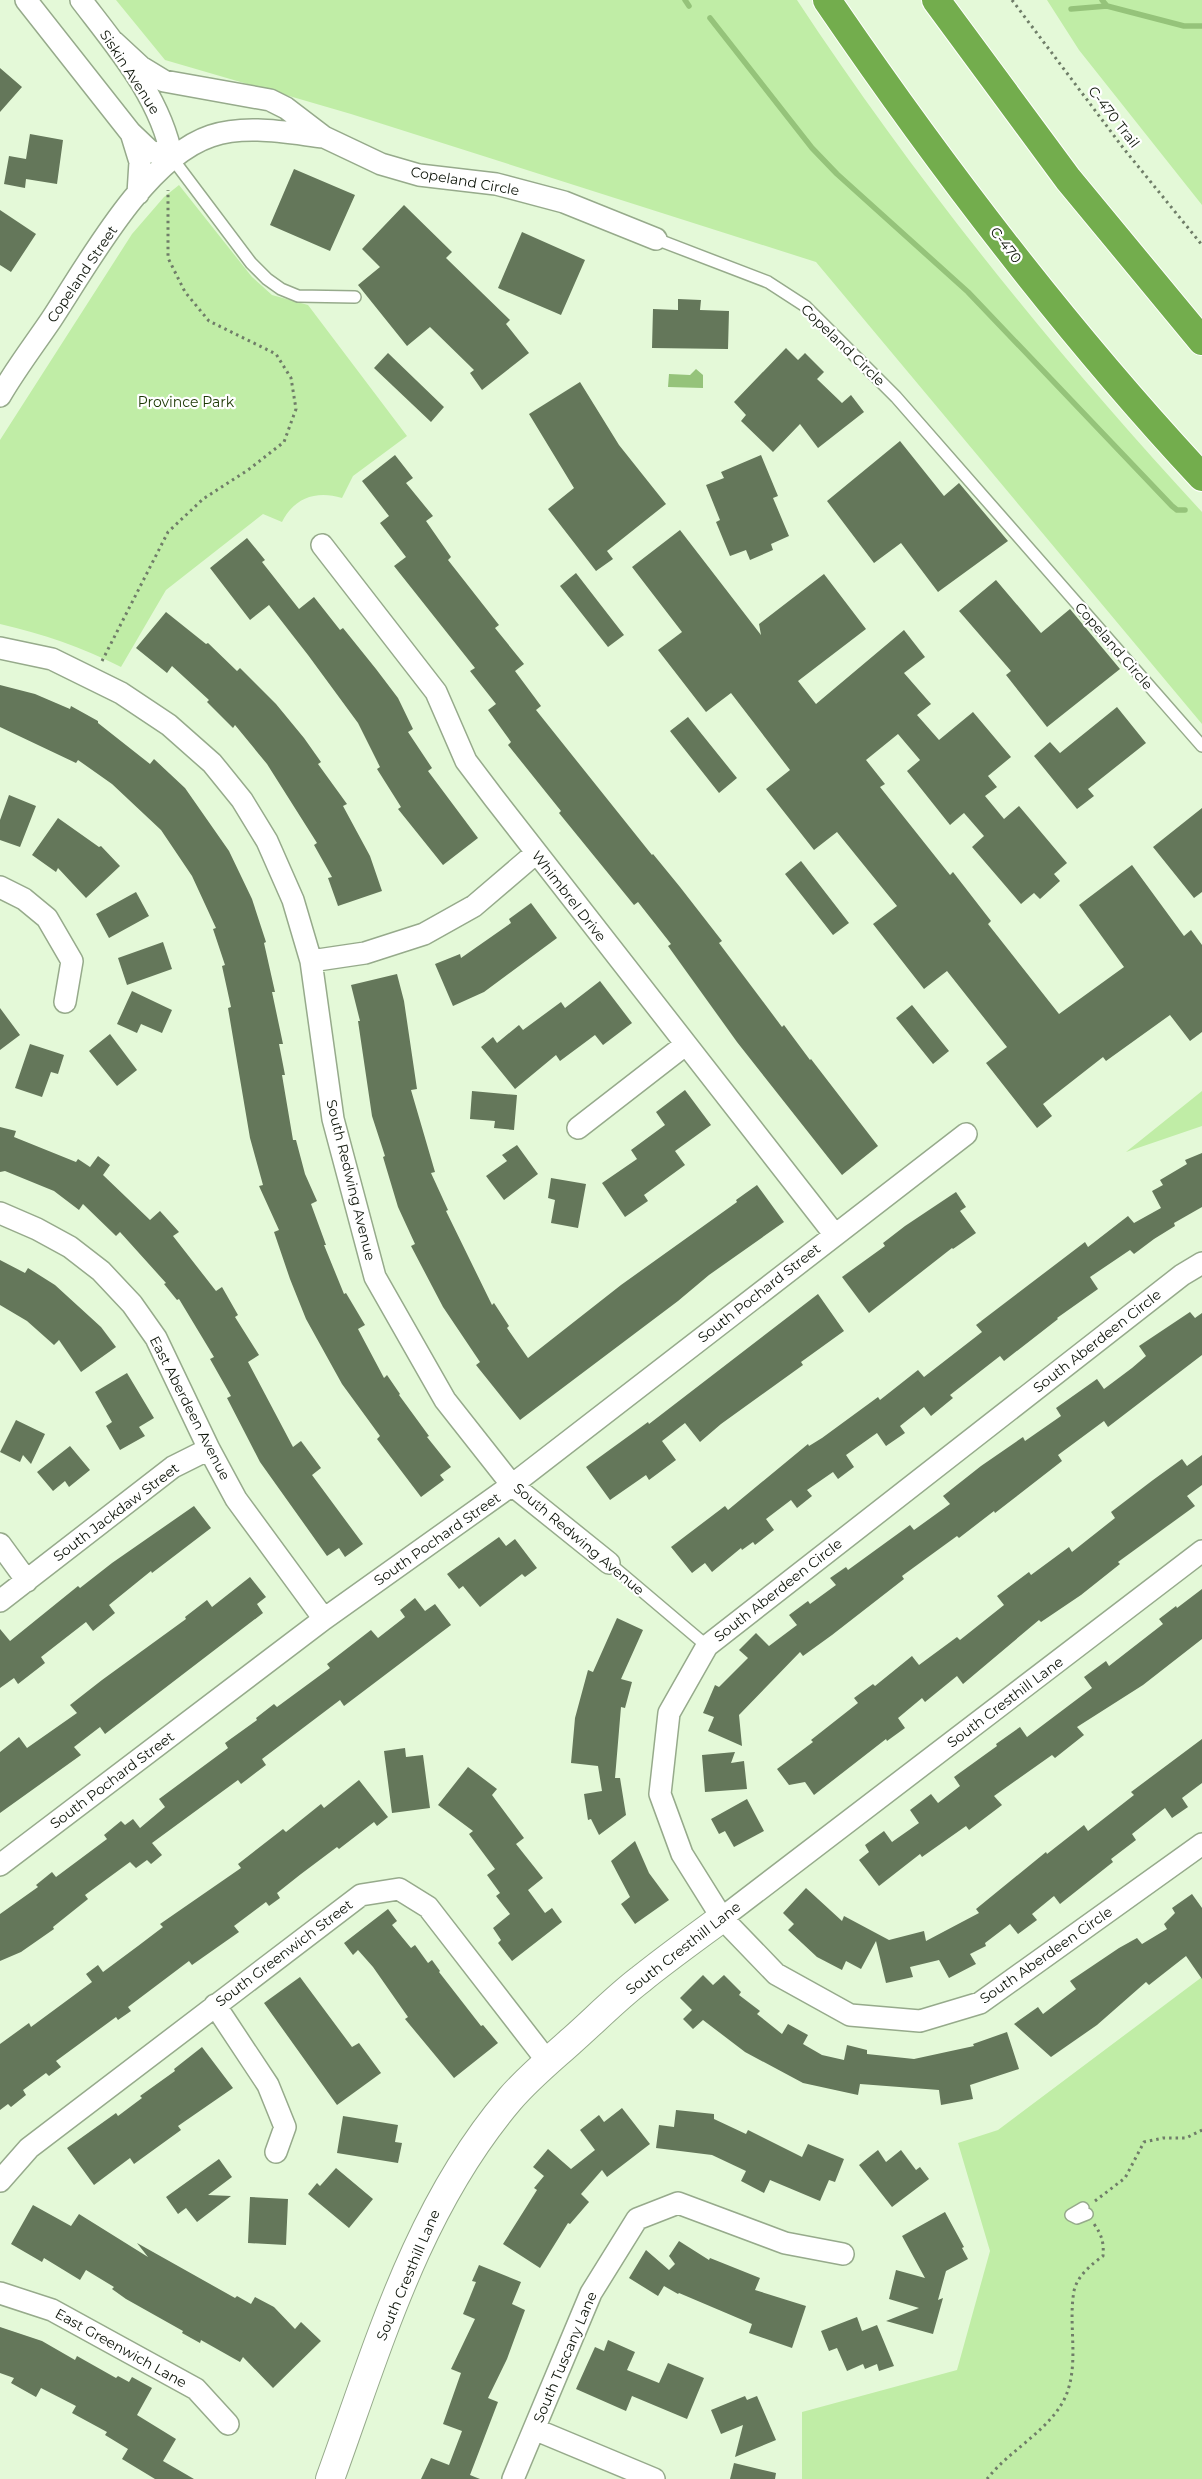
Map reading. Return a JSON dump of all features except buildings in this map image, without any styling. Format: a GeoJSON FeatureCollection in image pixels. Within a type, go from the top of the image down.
{"type":"FeatureCollection","features":[{"type":"Feature","properties":{"kind":"highway","name":"C-470"},"geometry":{"type":"LineString","coordinates":[[827,0],[907,115],[991,227],[1106,369],[1202,477]]}},
{"type":"Feature","properties":{"kind":"highway"},"geometry":{"type":"LineString","coordinates":[[936,0],[991,78],[1073,186],[1202,341]]}},
{"type":"Feature","properties":{"kind":"street"},"geometry":{"type":"LineString","coordinates":[[26,0],[130,132],[150,151],[178,166]]}},
{"type":"Feature","properties":{"kind":"street","name":"Siskin Avenue"},"geometry":{"type":"LineString","coordinates":[[81,0],[114,42],[156,110],[178,166]]}},
{"type":"Feature","properties":{"kind":"street","name":"Copeland Circle"},"geometry":{"type":"LineString","coordinates":[[114,42],[141,67],[164,81],[270,100],[286,108],[324,137],[381,164],[419,175],[496,184],[564,202],[656,238]]}},
{"type":"Feature","properties":{"kind":"street","name":"Copeland Circle"},"geometry":{"type":"LineString","coordinates":[[178,166],[193,144],[217,134],[266,131],[324,137]]}},
{"type":"Feature","properties":{"kind":"street"},"geometry":{"type":"LineString","coordinates":[[130,132],[140,162],[138,194]]}},
{"type":"Feature","properties":{"kind":"street","name":"Copeland Street"},"geometry":{"type":"LineString","coordinates":[[2,386],[138,194],[178,166]]}},
{"type":"Feature","properties":{"kind":"street","name":"Whimbrel Drive"},"geometry":{"type":"LineString","coordinates":[[322,545],[436,692],[466,761],[685,1045],[835,1234]]}},
{"type":"Feature","properties":{"kind":"street","name":"South Redwing Avenue"},"geometry":{"type":"LineString","coordinates":[[0,648],[52,660],[121,693],[169,725],[212,763],[242,800],[267,841],[293,900],[311,961],[333,1119],[375,1277],[445,1400],[512,1485],[609,1563]]}},
{"type":"Feature","properties":{"kind":"street"},"geometry":{"type":"LineString","coordinates":[[311,961],[365,953],[424,934],[474,906],[536,854]]}},
{"type":"Feature","properties":{"kind":"street"},"geometry":{"type":"LineString","coordinates":[[0,888],[24,899],[47,918],[72,961],[65,1002]]}},
{"type":"Feature","properties":{"kind":"street"},"geometry":{"type":"LineString","coordinates":[[578,1128],[685,1045]]}},
{"type":"Feature","properties":{"kind":"street","name":"South Pochard Street"},"geometry":{"type":"LineString","coordinates":[[0,1865],[324,1620],[512,1485],[966,1134]]}},
{"type":"Feature","properties":{"kind":"street","name":"East Aberdeen Avenue"},"geometry":{"type":"LineString","coordinates":[[0,1213],[37,1229],[70,1247],[101,1271],[132,1304],[156,1338],[209,1449],[236,1499],[324,1620]]}},
{"type":"Feature","properties":{"kind":"street","name":"South Aberdeen Circle"},"geometry":{"type":"LineString","coordinates":[[1202,1263],[1182,1275],[707,1646],[669,1713],[660,1794],[682,1854],[722,1918],[776,1974],[850,2015],[920,2021],[980,2003],[1202,1844]]}},
{"type":"Feature","properties":{"kind":"street","name":"South Jackdaw Street"},"geometry":{"type":"LineString","coordinates":[[0,1601],[173,1467],[209,1449]]}},
{"type":"Feature","properties":{"kind":"street"},"geometry":{"type":"LineString","coordinates":[[0,1544],[27,1580]]}},
{"type":"Feature","properties":{"kind":"street","name":"South Cresthill Lane"},"geometry":{"type":"LineString","coordinates":[[330,2479],[388,2318],[424,2231],[444,2192],[487,2129],[511,2098],[548,2062],[640,1980],[1202,1551]]}},
{"type":"Feature","properties":{"kind":"street","name":"South Greenwich Street"},"geometry":{"type":"LineString","coordinates":[[0,2181],[29,2148],[361,1895],[399,1889],[428,1906],[548,2062]]}},
{"type":"Feature","properties":{"kind":"street"},"geometry":{"type":"LineString","coordinates":[[215,2005],[268,2084],[286,2127],[276,2152]]}},
{"type":"Feature","properties":{"kind":"street","name":"South Tuscany Lane"},"geometry":{"type":"LineString","coordinates":[[513,2479],[591,2293],[637,2219],[678,2203],[785,2242],[843,2254]]}},
{"type":"Feature","properties":{"kind":"street","name":"East Greenwich Lane"},"geometry":{"type":"LineString","coordinates":[[0,2293],[52,2310],[196,2389],[228,2424]]}},
{"type":"Feature","properties":{"kind":"street"},"geometry":{"type":"LineString","coordinates":[[534,2429],[654,2479]]}},
{"type":"Feature","properties":{"kind":"lane"},"geometry":{"type":"LineString","coordinates":[[178,166],[251,263],[267,280],[281,289],[298,296],[355,297]]}},
{"type":"Feature","properties":{"kind":"lane","name":"Copeland Circle"},"geometry":{"type":"LineString","coordinates":[[656,238],[768,282],[805,306],[896,397],[1202,746]]}},
{"type":"Feature","properties":{"kind":"lane","name":"South Redwing Avenue"},"geometry":{"type":"LineString","coordinates":[[609,1563],[707,1646]]}},
{"type":"Feature","properties":{"kind":"path","name":"C-470 Trail"},"geometry":{"type":"LineString","coordinates":[[1012,0],[1124,150],[1202,245]]}},
{"type":"Feature","properties":{"kind":"path"},"geometry":{"type":"LineString","coordinates":[[93,678],[168,532],[203,499],[248,470],[284,442],[296,409],[291,378],[276,354],[209,320],[185,292],[168,258],[168,184],[178,166]]}},
{"type":"Feature","properties":{"kind":"path"},"geometry":{"type":"LineString","coordinates":[[987,2479],[1003,2461],[1054,2415],[1067,2394],[1073,2347],[1074,2290],[1088,2268],[1103,2256],[1104,2245],[1101,2234],[1085,2211],[1125,2178],[1144,2142],[1163,2138],[1186,2138],[1202,2130]]}},
{"type":"Feature","properties":{"kind":"green space"},"geometry":{"type":"Polygon","coordinates":[[[116,0],[797,0],[890,134],[989,264],[1093,390],[1202,512],[1202,724],[816,262],[351,114],[165,60],[116,0]]]}},
{"type":"Feature","properties":{"kind":"green space"},"geometry":{"type":"Polygon","coordinates":[[[1047,0],[1202,0],[1202,205],[1079,50],[1047,0]]]}},
{"type":"Feature","properties":{"kind":"green space","name":"Province Park"},"geometry":{"type":"Polygon","coordinates":[[[179,185],[252,277],[272,295],[308,305],[407,436],[353,476],[342,498],[323,495],[307,498],[293,507],[282,522],[263,514],[166,590],[121,667],[62,642],[0,624],[0,440],[132,234],[164,197],[179,185]]]}},
{"type":"Feature","properties":{"kind":"green space"},"geometry":{"type":"Polygon","coordinates":[[[1202,1091],[1202,1126],[1126,1152],[1202,1091]]]}},
{"type":"Feature","properties":{"kind":"green space"},"geometry":{"type":"Polygon","coordinates":[[[1202,1977],[1202,2479],[802,2479],[802,2412],[957,2370],[990,2251],[958,2143],[998,2130],[1202,1977]]]}},
{"type":"Feature","properties":{"kind":"shaded area"},"geometry":{"type":"Polygon","coordinates":[[[696,369],[703,375],[703,388],[668,387],[669,374],[690,375],[696,369]]]}},
{"type":"Feature","properties":{"kind":"waterway"},"geometry":{"type":"LineString","coordinates":[[685,0],[689,6]]}},
{"type":"Feature","properties":{"kind":"waterway"},"geometry":{"type":"LineString","coordinates":[[1102,0],[1107,6],[1184,26],[1202,26]]}},
{"type":"Feature","properties":{"kind":"waterway"},"geometry":{"type":"LineString","coordinates":[[1071,9],[1107,6]]}},
{"type":"Feature","properties":{"kind":"waterway"},"geometry":{"type":"LineString","coordinates":[[710,18],[812,148],[837,174],[968,292],[1172,506],[1177,510],[1185,510]]}}]}
